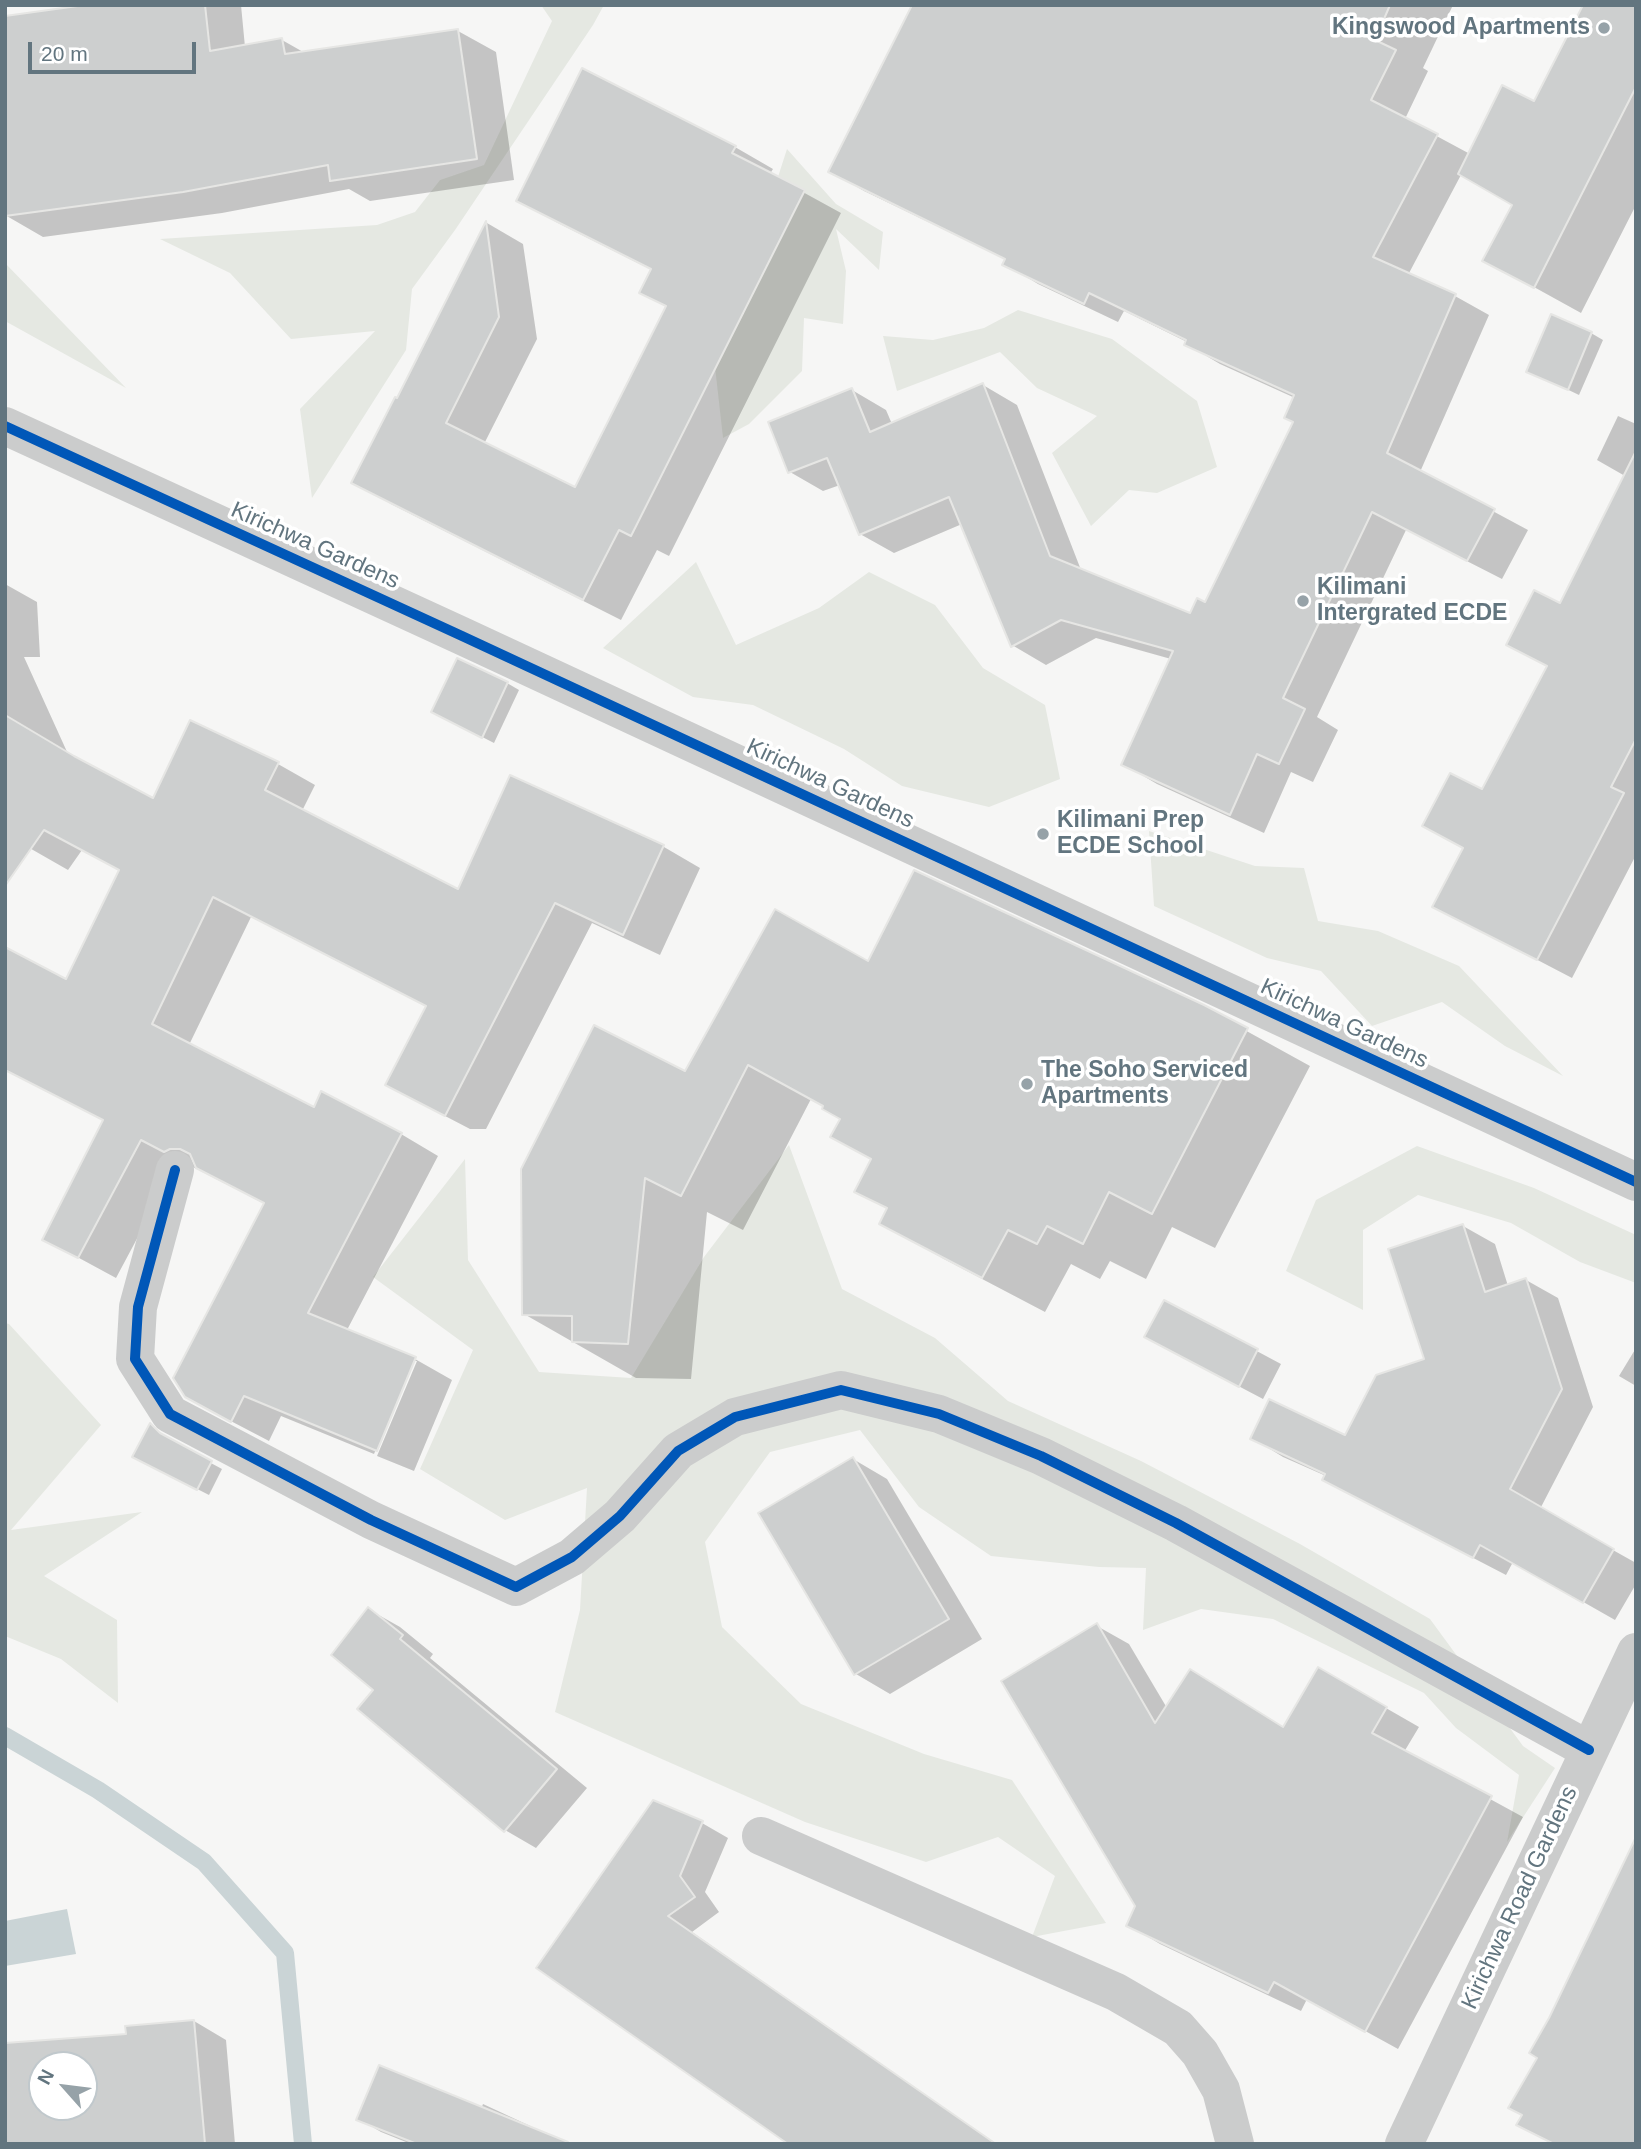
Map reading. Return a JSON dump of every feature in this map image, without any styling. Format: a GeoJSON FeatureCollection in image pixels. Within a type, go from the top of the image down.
{"type":"FeatureCollection","features":[{"type":"Feature","properties":{"kind":"street","name":"Kirichwa Gardens"},"geometry":{"type":"LineString","coordinates":[[5,426],[475,641],[1636,1182]]}},
{"type":"Feature","properties":{"kind":"street"},"geometry":{"type":"LineString","coordinates":[[174,1170],[138,1307],[135,1359],[170,1413],[371,1520],[516,1587],[572,1557],[620,1516],[678,1451],[735,1418],[841,1390],[939,1415],[1041,1456],[1176,1523],[1589,1750]]}},
{"type":"Feature","properties":{"kind":"street","name":"Kirichwa Road Gardens"},"geometry":{"type":"LineString","coordinates":[[1404,2144],[1636,1652]]}},
{"type":"Feature","properties":{"kind":"street"},"geometry":{"type":"LineString","coordinates":[[761,1836],[1116,1992],[1178,2028],[1199,2053],[1221,2091],[1235,2144]]}},
{"type":"Feature","properties":{"kind":"shaded area"},"geometry":{"type":"Polygon","coordinates":[[[541,5],[604,5],[455,230],[412,289],[406,350],[312,498],[300,409],[375,331],[291,339],[230,273],[160,239],[377,225],[415,212],[440,180],[484,165],[552,21],[541,5]]]}},
{"type":"Feature","properties":{"kind":"shaded area"},"geometry":{"type":"Polygon","coordinates":[[[787,149],[836,204],[883,232],[879,270],[836,229],[846,271],[843,324],[804,318],[802,371],[749,424],[723,438],[711,332],[768,208],[787,149]]]}},
{"type":"Feature","properties":{"kind":"shaded area"},"geometry":{"type":"Polygon","coordinates":[[[5,263],[126,388],[5,321],[5,263]]]}},
{"type":"Feature","properties":{"kind":"shaded area"},"geometry":{"type":"Polygon","coordinates":[[[1018,310],[1112,339],[1197,401],[1217,467],[1157,493],[1129,490],[1091,526],[1052,453],[1097,416],[1037,388],[1000,352],[897,391],[883,336],[933,340],[984,328],[1018,310]]]}},
{"type":"Feature","properties":{"kind":"shaded area"},"geometry":{"type":"Polygon","coordinates":[[[696,562],[736,645],[819,608],[869,572],[935,605],[983,668],[1045,705],[1060,779],[989,807],[902,786],[844,749],[753,705],[693,697],[603,648],[696,562]]]}},
{"type":"Feature","properties":{"kind":"shaded area"},"geometry":{"type":"Polygon","coordinates":[[[1149,831],[1255,866],[1304,868],[1318,921],[1378,931],[1459,966],[1563,1076],[1505,1046],[1442,1002],[1372,1026],[1321,971],[1267,958],[1154,906],[1149,831]]]}},
{"type":"Feature","properties":{"kind":"shaded area"},"geometry":{"type":"Polygon","coordinates":[[[789,1145],[842,1289],[935,1338],[1008,1401],[1141,1461],[1300,1544],[1430,1619],[1523,1746],[1555,1768],[1507,1842],[1519,1775],[1456,1728],[1424,1693],[1273,1619],[1201,1609],[1143,1630],[1146,1568],[1099,1567],[991,1556],[919,1507],[860,1430],[770,1452],[705,1542],[722,1627],[801,1704],[924,1754],[1012,1780],[1106,1923],[1032,1937],[1055,1876],[998,1837],[926,1862],[805,1822],[555,1712],[580,1610],[587,1488],[505,1520],[420,1469],[473,1350],[373,1277],[465,1159],[468,1260],[539,1372],[631,1378],[704,1257],[789,1145]]]}},
{"type":"Feature","properties":{"kind":"shaded area"},"geometry":{"type":"Polygon","coordinates":[[[1417,1146],[1534,1188],[1636,1235],[1636,1283],[1580,1262],[1511,1223],[1418,1195],[1363,1230],[1363,1310],[1286,1271],[1316,1200],[1417,1146]]]}},
{"type":"Feature","properties":{"kind":"shaded area"},"geometry":{"type":"Polygon","coordinates":[[[5,1323],[9,1324],[101,1425],[11,1530],[142,1512],[44,1576],[117,1620],[118,1703],[61,1659],[5,1636],[5,1323]]]}},
{"type":"Feature","properties":{"kind":"shaded area"},"geometry":{"type":"Polygon","coordinates":[[[67,1909],[76,1954],[5,1966],[5,1921],[67,1909]]]}},
{"type":"Feature","properties":{"kind":"building"},"geometry":{"type":"Polygon","coordinates":[[[85,5],[205,5],[210,51],[282,38],[285,54],[458,29],[477,159],[330,181],[328,165],[183,192],[5,216],[5,16],[85,5]]]}},
{"type":"Feature","properties":{"kind":"building"},"geometry":{"type":"Polygon","coordinates":[[[912,5],[1390,5],[1375,40],[1396,50],[1371,100],[1438,134],[1373,257],[1456,294],[1387,453],[1495,509],[1467,561],[1372,512],[1283,698],[1305,709],[1279,764],[1257,754],[1230,815],[1121,765],[1173,651],[1061,620],[1011,647],[949,497],[859,535],[827,458],[788,473],[768,422],[852,388],[870,432],[983,383],[1050,556],[1190,613],[1197,598],[1205,602],[1293,422],[1284,418],[1294,395],[1184,345],[1186,340],[1089,293],[1084,304],[1002,265],[1005,259],[828,172],[912,5]]]}},
{"type":"Feature","properties":{"kind":"building"},"geometry":{"type":"Polygon","coordinates":[[[1583,5],[1636,5],[1636,87],[1534,288],[1482,261],[1512,205],[1458,174],[1502,85],[1534,101],[1583,5]]]}},
{"type":"Feature","properties":{"kind":"building"},"geometry":{"type":"Polygon","coordinates":[[[582,68],[736,146],[732,153],[805,190],[631,536],[619,530],[583,600],[351,483],[486,221],[499,317],[446,423],[575,487],[666,306],[639,293],[651,269],[516,201],[582,68]]]}},
{"type":"Feature","properties":{"kind":"building"},"geometry":{"type":"Polygon","coordinates":[[[1551,314],[1592,332],[1568,390],[1526,372],[1551,314]]]}},
{"type":"Feature","properties":{"kind":"building"},"geometry":{"type":"Polygon","coordinates":[[[1636,451],[1636,739],[1611,787],[1624,793],[1537,960],[1432,907],[1463,848],[1422,826],[1450,773],[1482,789],[1547,666],[1506,645],[1534,590],[1560,603],[1636,451]]]}},
{"type":"Feature","properties":{"kind":"building"},"geometry":{"type":"Polygon","coordinates":[[[457,658],[508,682],[482,738],[431,712],[457,658]]]}},
{"type":"Feature","properties":{"kind":"building"},"geometry":{"type":"Polygon","coordinates":[[[5,715],[153,798],[190,720],[279,762],[265,790],[458,889],[510,775],[664,845],[623,935],[555,903],[445,1116],[385,1085],[426,1006],[213,897],[152,1024],[314,1107],[321,1091],[402,1133],[308,1313],[416,1357],[377,1451],[244,1396],[231,1422],[185,1397],[173,1378],[264,1203],[196,1168],[190,1154],[180,1149],[164,1152],[141,1140],[78,1258],[42,1240],[103,1120],[5,1070],[5,947],[66,979],[119,870],[44,830],[5,886],[5,715]]]}},
{"type":"Feature","properties":{"kind":"building","name":"The Soho Serviced Apartments"},"geometry":{"type":"Polygon","coordinates":[[[914,870],[1248,1028],[1152,1214],[1109,1192],[1083,1244],[1047,1226],[1037,1244],[1008,1230],[982,1278],[879,1224],[887,1208],[854,1192],[871,1159],[830,1137],[840,1119],[822,1109],[823,1106],[748,1065],[681,1196],[645,1178],[628,1344],[572,1342],[572,1316],[522,1315],[521,1169],[594,1025],[685,1071],[775,909],[868,961],[914,870]]]}},
{"type":"Feature","properties":{"kind":"building"},"geometry":{"type":"Polygon","coordinates":[[[1463,1224],[1485,1292],[1526,1278],[1562,1389],[1510,1489],[1614,1549],[1583,1603],[1480,1545],[1473,1558],[1322,1480],[1325,1474],[1250,1439],[1269,1399],[1345,1435],[1376,1375],[1424,1359],[1388,1249],[1463,1224]]]}},
{"type":"Feature","properties":{"kind":"building"},"geometry":{"type":"Polygon","coordinates":[[[1164,1300],[1258,1349],[1239,1387],[1144,1337],[1164,1300]]]}},
{"type":"Feature","properties":{"kind":"building"},"geometry":{"type":"Polygon","coordinates":[[[150,1423],[160,1433],[212,1461],[197,1490],[132,1457],[150,1423]]]}},
{"type":"Feature","properties":{"kind":"building"},"geometry":{"type":"Polygon","coordinates":[[[853,1457],[949,1619],[854,1675],[758,1513],[853,1457]]]}},
{"type":"Feature","properties":{"kind":"building"},"geometry":{"type":"Polygon","coordinates":[[[368,1607],[403,1635],[400,1639],[557,1769],[504,1832],[357,1709],[373,1690],[331,1655],[368,1607]]]}},
{"type":"Feature","properties":{"kind":"building"},"geometry":{"type":"Polygon","coordinates":[[[1097,1623],[1155,1723],[1190,1669],[1283,1727],[1318,1667],[1387,1707],[1372,1733],[1492,1796],[1365,2032],[1274,1982],[1268,1993],[1126,1926],[1135,1906],[1001,1681],[1097,1623]]]}},
{"type":"Feature","properties":{"kind":"building"},"geometry":{"type":"Polygon","coordinates":[[[653,1800],[703,1821],[680,1876],[695,1897],[668,1916],[996,2144],[788,2144],[536,1968],[653,1800]]]}},
{"type":"Feature","properties":{"kind":"building"},"geometry":{"type":"Polygon","coordinates":[[[1636,1837],[1636,2144],[1554,2144],[1516,2125],[1522,2115],[1508,2108],[1537,2058],[1529,2053],[1549,2018],[1636,1837]]]}},
{"type":"Feature","properties":{"kind":"building"},"geometry":{"type":"Polygon","coordinates":[[[194,2020],[205,2144],[5,2144],[5,2043],[126,2034],[125,2026],[194,2020]]]}},
{"type":"Feature","properties":{"kind":"building"},"geometry":{"type":"Polygon","coordinates":[[[379,2065],[568,2144],[417,2144],[356,2120],[379,2065]]]}},
{"type":"Feature","properties":{"kind":"waterway"},"geometry":{"type":"LineString","coordinates":[[5,1736],[98,1790],[204,1862],[285,1953],[303,2144]]}},
{"type":"Feature","properties":{"kind":"cycle path"},"geometry":{"type":"LineString","coordinates":[[5,426],[1636,1182]]}},
{"type":"Feature","properties":{"kind":"cycle path"},"geometry":{"type":"LineString","coordinates":[[175,1170],[138,1307],[135,1359],[170,1414],[371,1520],[516,1587],[572,1557],[620,1516],[678,1451],[735,1417],[841,1390],[939,1414],[1041,1456],[1176,1523],[1589,1750]]}},
{"type":"Feature","properties":{"kind":"place","name":"Kingswood Apartments"},"geometry":{"type":"Point","coordinates":[1604,28]}},
{"type":"Feature","properties":{"kind":"place","name":"Kilimani Intergrated ECDE"},"geometry":{"type":"Point","coordinates":[1303,601]}},
{"type":"Feature","properties":{"kind":"place","name":"Kilimani Prep ECDE School"},"geometry":{"type":"Point","coordinates":[1043,834]}},
{"type":"Feature","properties":{"kind":"place","name":"The Soho Serviced Apartments"},"geometry":{"type":"Point","coordinates":[1027,1084]}}]}
